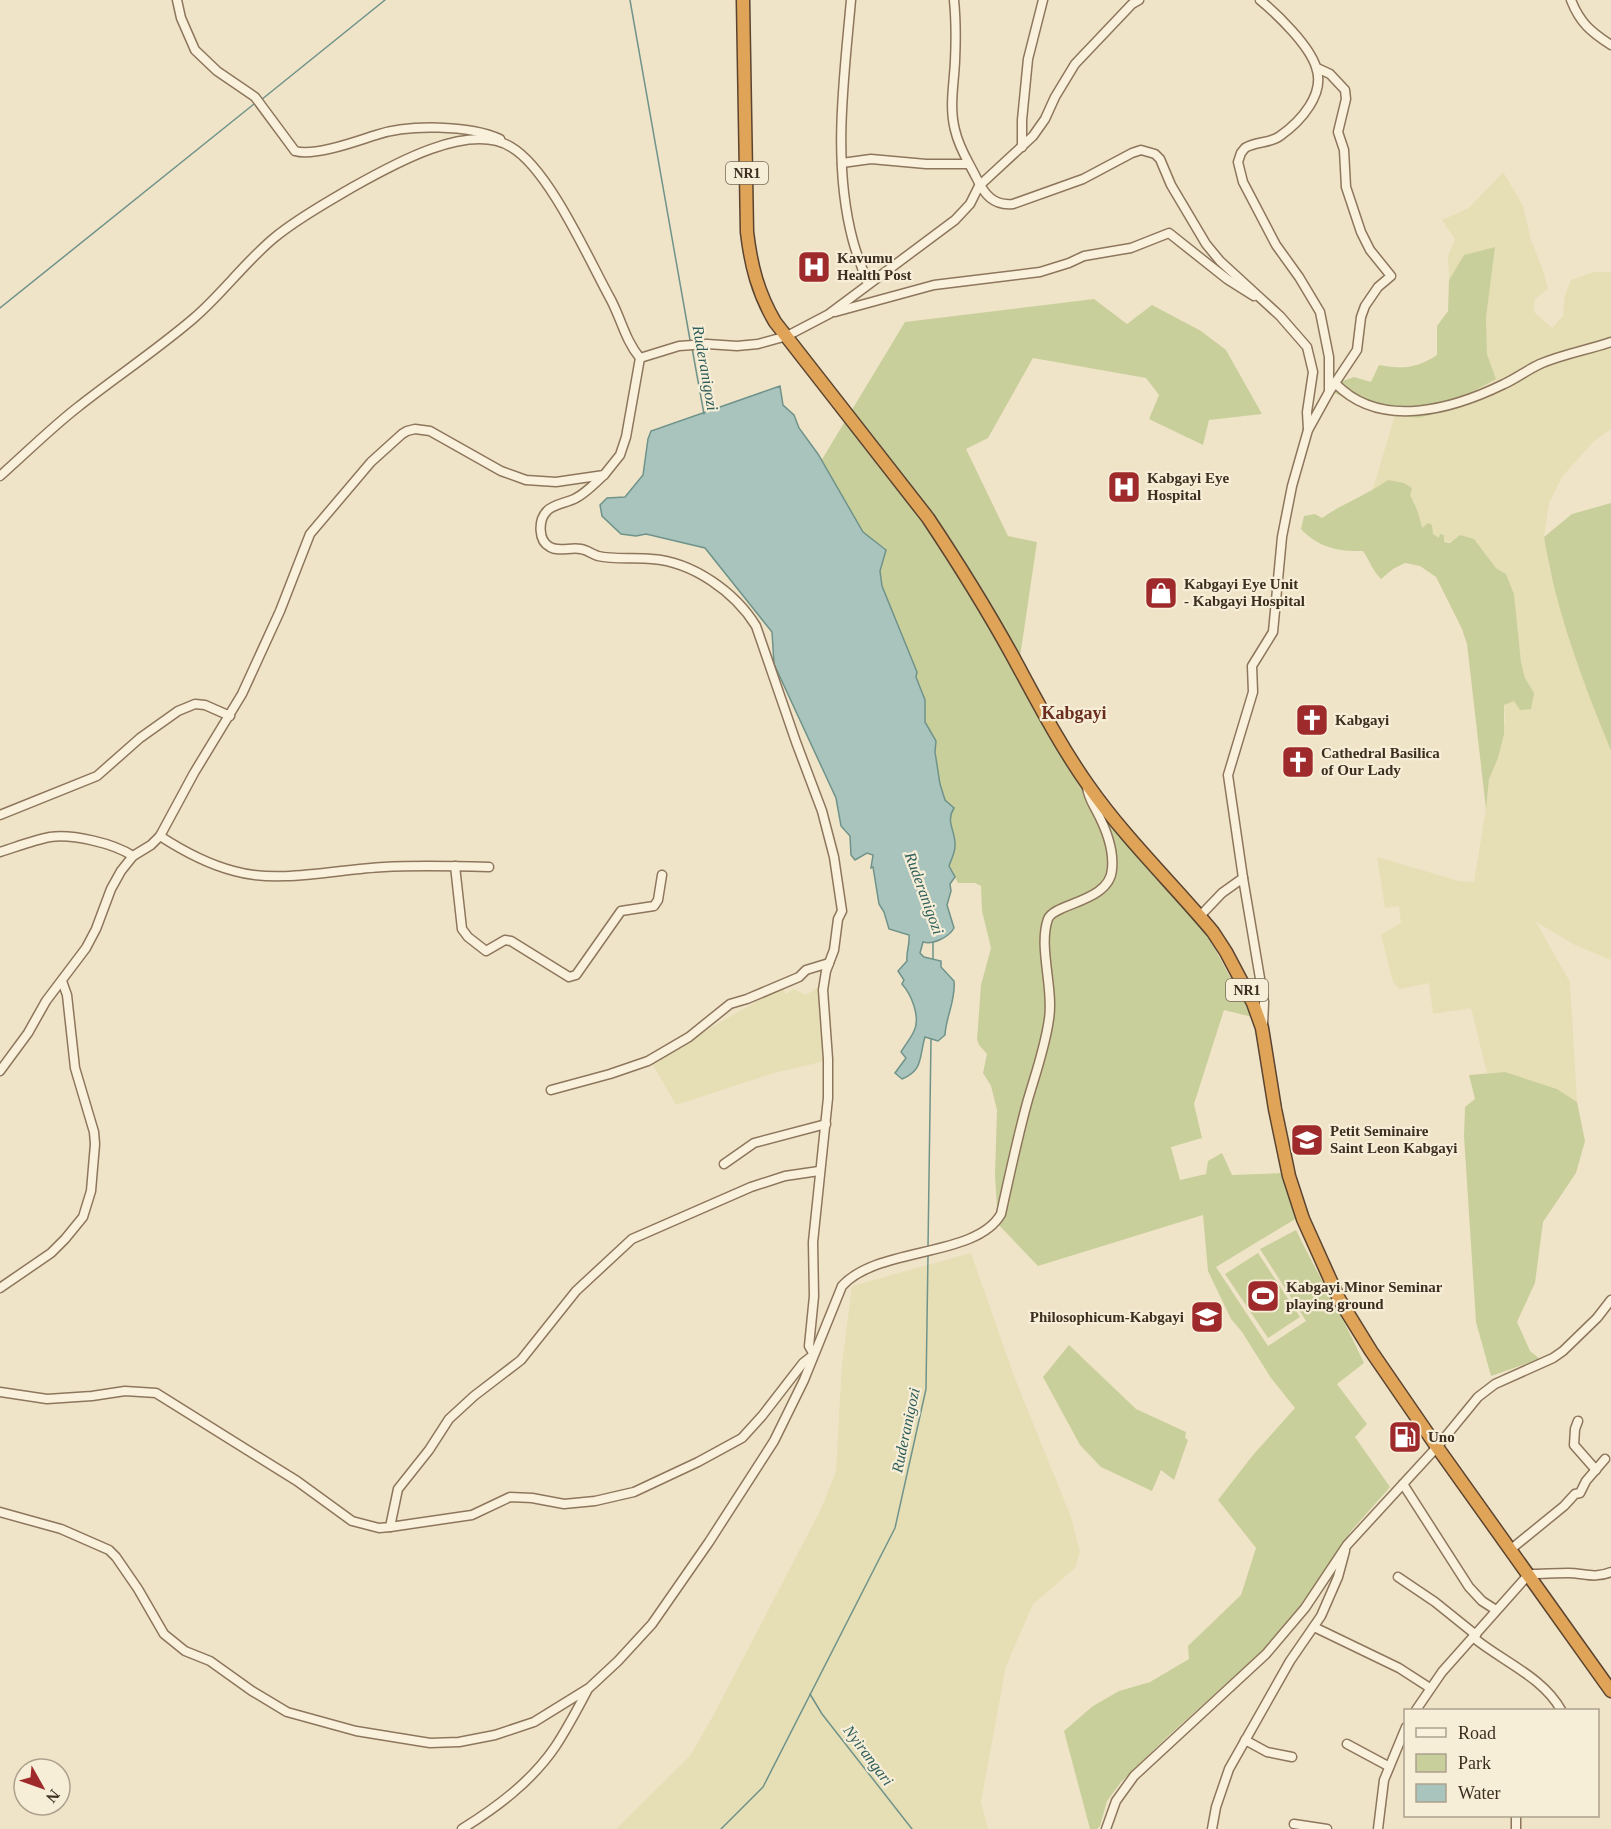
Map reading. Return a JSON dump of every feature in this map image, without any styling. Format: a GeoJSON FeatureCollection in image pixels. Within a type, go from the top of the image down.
{"type":"FeatureCollection","features":[{"type":"Feature","properties":{"kind":"highway","name":"NR1"},"geometry":{"type":"LineString","coordinates":[[743,0],[749,249],[752,269],[764,303],[775,322],[946,545],[975,590],[1037,702],[1087,784],[1116,822],[1200,916],[1226,952],[1253,1003],[1262,1028],[1289,1176],[1303,1220],[1339,1299],[1371,1351],[1437,1448],[1611,1691]]}},
{"type":"Feature","properties":{"kind":"street"},"geometry":{"type":"LineString","coordinates":[[177,0],[181,18],[195,50],[217,71],[255,97],[295,151],[301,153],[326,149],[378,134],[429,128],[468,129],[502,139],[505,144]]}},
{"type":"Feature","properties":{"kind":"street"},"geometry":{"type":"LineString","coordinates":[[851,0],[843,110],[842,163],[852,240],[868,284]]}},
{"type":"Feature","properties":{"kind":"street"},"geometry":{"type":"LineString","coordinates":[[954,0],[956,20],[952,111],[955,130],[967,164],[979,186],[996,202],[1004,205],[1013,204],[1083,179],[1141,150],[1149,151],[1160,159],[1171,185],[1206,244],[1220,261],[1280,316],[1307,347],[1313,372],[1306,412],[1308,430]]}},
{"type":"Feature","properties":{"kind":"street"},"geometry":{"type":"LineString","coordinates":[[1022,147],[1022,120],[1028,59],[1043,0]]}},
{"type":"Feature","properties":{"kind":"street"},"geometry":{"type":"LineString","coordinates":[[640,358],[679,346],[758,344],[787,336],[829,314],[945,229],[970,204],[979,186],[1022,147],[1039,128],[1076,64],[1138,0]]}},
{"type":"Feature","properties":{"kind":"street"},"geometry":{"type":"LineString","coordinates":[[1260,0],[1302,44],[1317,68],[1330,74],[1344,90],[1346,99],[1338,132],[1344,150],[1346,187],[1361,232],[1370,250],[1391,276],[1378,287],[1365,306],[1361,317],[1357,350],[1329,392],[1308,430],[1286,512],[1273,632],[1252,666],[1253,692],[1228,775],[1264,1002],[1262,1028]]}},
{"type":"Feature","properties":{"kind":"street"},"geometry":{"type":"LineString","coordinates":[[1571,0],[1582,22],[1611,45]]}},
{"type":"Feature","properties":{"kind":"street"},"geometry":{"type":"LineString","coordinates":[[1317,68],[1316,92],[1308,108],[1276,139],[1245,148],[1240,153],[1238,162],[1243,183],[1269,233],[1320,312],[1329,357],[1329,392]]}},
{"type":"Feature","properties":{"kind":"street"},"geometry":{"type":"LineString","coordinates":[[0,476],[75,409],[195,317],[272,240],[311,212],[385,169],[435,148],[462,141],[476,140],[505,144],[520,153],[559,204],[610,298],[631,348],[640,358]]}},
{"type":"Feature","properties":{"kind":"street"},"geometry":{"type":"LineString","coordinates":[[842,163],[871,159],[926,164],[967,164]]}},
{"type":"Feature","properties":{"kind":"street"},"geometry":{"type":"LineString","coordinates":[[829,314],[934,285],[1040,272],[1084,256],[1131,248],[1169,233],[1227,279],[1263,300]]}},
{"type":"Feature","properties":{"kind":"street"},"geometry":{"type":"LineString","coordinates":[[1336,384],[1350,397],[1390,412],[1429,409],[1486,392],[1544,363],[1611,342]]}},
{"type":"Feature","properties":{"kind":"street"},"geometry":{"type":"LineString","coordinates":[[640,358],[626,437],[620,455],[604,475],[578,497],[545,512],[541,522],[542,535],[544,544],[552,549],[581,549],[599,556],[655,559],[674,563],[712,579],[750,616],[756,626],[796,741],[817,792],[834,857],[842,911],[838,919],[834,950],[823,990],[828,1059],[826,1124],[819,1171],[813,1242],[814,1296],[809,1346],[813,1355]]}},
{"type":"Feature","properties":{"kind":"street"},"geometry":{"type":"LineString","coordinates":[[0,1071],[20,1045],[46,1001],[92,938],[111,889],[133,856],[160,837],[194,773],[230,716],[255,669],[310,534],[371,462],[407,431],[415,429],[430,431],[501,471],[526,480],[556,482],[604,475]]}},
{"type":"Feature","properties":{"kind":"street"},"geometry":{"type":"LineString","coordinates":[[0,815],[97,776],[140,738],[178,711],[195,704],[205,705],[230,716]]}},
{"type":"Feature","properties":{"kind":"street"},"geometry":{"type":"LineString","coordinates":[[0,1512],[62,1529],[109,1550],[138,1589],[164,1634],[178,1647],[210,1661],[287,1712],[320,1722],[412,1741],[441,1744],[459,1742],[495,1735],[534,1722],[589,1688],[652,1624],[709,1542],[774,1441],[801,1385],[840,1292],[847,1282],[863,1271],[971,1238],[996,1222],[1001,1214],[1017,1141],[1050,1017],[1046,926],[1049,917],[1056,910],[1075,904],[1094,893],[1109,880],[1112,873],[1106,830],[1089,797],[1087,784]]}},
{"type":"Feature","properties":{"kind":"street"},"geometry":{"type":"LineString","coordinates":[[0,852],[46,838],[62,837],[83,839],[116,848],[133,856]]}},
{"type":"Feature","properties":{"kind":"street"},"geometry":{"type":"LineString","coordinates":[[160,837],[196,858],[236,872],[249,874],[292,875],[383,867],[489,867]]}},
{"type":"Feature","properties":{"kind":"street"},"geometry":{"type":"LineString","coordinates":[[456,866],[462,927],[468,937],[486,951],[505,940],[511,941],[569,977],[576,975],[621,911],[654,906],[658,900],[662,875]]}},
{"type":"Feature","properties":{"kind":"street"},"geometry":{"type":"LineString","coordinates":[[1200,916],[1222,893],[1243,878]]}},
{"type":"Feature","properties":{"kind":"street"},"geometry":{"type":"LineString","coordinates":[[551,1090],[648,1061],[689,1038],[730,1004],[799,977],[806,970],[829,963]]}},
{"type":"Feature","properties":{"kind":"street"},"geometry":{"type":"LineString","coordinates":[[0,1288],[45,1258],[65,1239],[83,1217],[91,1191],[94,1132],[75,1068],[66,995],[62,981]]}},
{"type":"Feature","properties":{"kind":"street"},"geometry":{"type":"LineString","coordinates":[[724,1164],[754,1143],[826,1124]]}},
{"type":"Feature","properties":{"kind":"street"},"geometry":{"type":"LineString","coordinates":[[390,1527],[398,1490],[429,1450],[448,1419],[521,1360],[576,1291],[632,1239],[760,1184],[785,1176],[819,1171]]}},
{"type":"Feature","properties":{"kind":"street"},"geometry":{"type":"LineString","coordinates":[[1107,1829],[1116,1801],[1134,1776],[1266,1654],[1305,1608],[1347,1545],[1437,1448],[1478,1397],[1495,1384],[1563,1352],[1597,1318],[1611,1300]]}},
{"type":"Feature","properties":{"kind":"street"},"geometry":{"type":"LineString","coordinates":[[0,1392],[40,1399],[92,1396],[125,1391],[156,1393],[284,1473],[352,1521],[379,1528],[472,1515],[510,1497],[532,1498],[564,1504],[634,1492],[742,1438],[803,1363],[813,1355]]}},
{"type":"Feature","properties":{"kind":"street"},"geometry":{"type":"LineString","coordinates":[[1578,1421],[1574,1445],[1596,1470]]}},
{"type":"Feature","properties":{"kind":"street"},"geometry":{"type":"LineString","coordinates":[[1510,1550],[1564,1506],[1575,1494],[1580,1493],[1586,1481],[1605,1459]]}},
{"type":"Feature","properties":{"kind":"street"},"geometry":{"type":"LineString","coordinates":[[1403,1484],[1469,1587],[1482,1601],[1496,1610]]}},
{"type":"Feature","properties":{"kind":"street"},"geometry":{"type":"LineString","coordinates":[[1212,1829],[1213,1815],[1224,1782],[1290,1661],[1314,1627],[1331,1594],[1347,1545]]}},
{"type":"Feature","properties":{"kind":"street"},"geometry":{"type":"LineString","coordinates":[[1417,1709],[1442,1672],[1528,1574],[1570,1573],[1600,1576],[1611,1572]]}},
{"type":"Feature","properties":{"kind":"street"},"geometry":{"type":"LineString","coordinates":[[1398,1577],[1435,1602],[1537,1683],[1560,1709]]}},
{"type":"Feature","properties":{"kind":"street"},"geometry":{"type":"LineString","coordinates":[[1314,1627],[1399,1668],[1430,1688]]}},
{"type":"Feature","properties":{"kind":"street"},"geometry":{"type":"LineString","coordinates":[[462,1829],[526,1782],[554,1748],[589,1688]]}},
{"type":"Feature","properties":{"kind":"street"},"geometry":{"type":"LineString","coordinates":[[1378,1829],[1380,1804],[1388,1766],[1404,1731]]}},
{"type":"Feature","properties":{"kind":"street"},"geometry":{"type":"LineString","coordinates":[[1245,1740],[1267,1752],[1292,1757]]}},
{"type":"Feature","properties":{"kind":"street"},"geometry":{"type":"LineString","coordinates":[[1347,1744],[1388,1766]]}},
{"type":"Feature","properties":{"kind":"street"},"geometry":{"type":"LineString","coordinates":[[1294,1824],[1327,1829]]}},
{"type":"Feature","properties":{"kind":"shaded area"},"geometry":{"type":"Polygon","coordinates":[[[1503,172],[1523,206],[1531,240],[1548,289],[1535,299],[1534,312],[1552,328],[1563,316],[1565,295],[1571,280],[1593,272],[1611,272],[1611,429],[1593,442],[1562,477],[1549,503],[1544,537],[1549,568],[1611,751],[1611,960],[1575,945],[1536,922],[1570,982],[1577,1102],[1557,1089],[1505,1072],[1487,1073],[1471,1008],[1433,1014],[1429,983],[1400,989],[1393,982],[1381,935],[1401,923],[1399,906],[1385,908],[1377,857],[1459,881],[1474,882],[1489,779],[1498,758],[1505,720],[1504,704],[1534,693],[1525,678],[1521,662],[1514,594],[1506,574],[1496,568],[1474,539],[1444,542],[1421,528],[1415,501],[1372,492],[1395,415],[1418,418],[1496,379],[1487,354],[1486,318],[1495,247],[1464,255],[1449,280],[1448,256],[1455,239],[1442,220],[1469,208],[1503,172]]]}},
{"type":"Feature","properties":{"kind":"shaded area"},"geometry":{"type":"Polygon","coordinates":[[[820,986],[825,1061],[774,1073],[676,1105],[653,1065],[710,1028],[782,987],[786,994],[794,989],[806,995],[820,986]]]}},
{"type":"Feature","properties":{"kind":"shaded area"},"geometry":{"type":"Polygon","coordinates":[[[971,1253],[1014,1376],[1071,1517],[1080,1552],[1075,1568],[1033,1604],[1006,1666],[981,1802],[988,1829],[616,1829],[690,1756],[821,1509],[836,1471],[842,1364],[852,1286],[971,1253]]]}},
{"type":"Feature","properties":{"kind":"green space"},"geometry":{"type":"Polygon","coordinates":[[[1495,247],[1486,318],[1487,354],[1496,379],[1441,412],[1418,418],[1395,415],[1334,393],[1337,383],[1354,377],[1371,382],[1379,365],[1409,367],[1437,355],[1437,326],[1448,311],[1449,280],[1464,255],[1495,247]]]}},
{"type":"Feature","properties":{"kind":"green space"},"geometry":{"type":"Polygon","coordinates":[[[1094,299],[1127,324],[1152,305],[1201,331],[1226,350],[1262,414],[1209,420],[1203,445],[1149,419],[1159,395],[1146,378],[1033,358],[988,438],[966,449],[1008,536],[1037,542],[1020,657],[1082,784],[1150,872],[1192,907],[1252,1017],[1224,1010],[1194,1104],[1202,1138],[1171,1147],[1180,1180],[1206,1174],[1208,1161],[1222,1153],[1232,1175],[1283,1173],[1297,1218],[1216,1267],[1268,1346],[1306,1321],[1260,1249],[1296,1230],[1364,1363],[1337,1384],[1367,1424],[1355,1437],[1390,1487],[1352,1530],[1298,1609],[1260,1653],[1121,1782],[1107,1801],[1100,1826],[1097,1829],[1090,1829],[1064,1731],[1093,1706],[1119,1691],[1150,1682],[1189,1659],[1188,1646],[1241,1595],[1256,1548],[1218,1500],[1253,1455],[1295,1408],[1271,1378],[1242,1332],[1231,1319],[1208,1271],[1203,1215],[1038,1266],[998,1224],[995,1175],[997,1110],[991,1086],[983,1073],[987,1054],[977,1039],[981,985],[991,948],[982,911],[981,886],[975,883],[958,883],[949,866],[955,849],[950,823],[954,807],[945,800],[940,784],[935,752],[936,741],[925,722],[923,693],[916,677],[917,672],[882,586],[880,571],[885,548],[863,533],[821,461],[905,322],[1094,299]]]}},
{"type":"Feature","properties":{"kind":"green space"},"geometry":{"type":"Polygon","coordinates":[[[1388,480],[1404,483],[1412,488],[1410,496],[1418,511],[1422,528],[1428,523],[1432,525],[1433,534],[1439,538],[1440,534],[1444,535],[1444,542],[1450,543],[1460,535],[1474,539],[1496,568],[1506,574],[1514,594],[1521,662],[1525,678],[1534,693],[1531,709],[1520,710],[1514,701],[1504,705],[1504,734],[1498,758],[1489,779],[1486,809],[1467,644],[1436,577],[1420,566],[1405,563],[1381,579],[1363,551],[1345,551],[1329,547],[1314,540],[1301,529],[1304,516],[1315,514],[1322,518],[1388,480]]]}},
{"type":"Feature","properties":{"kind":"green space"},"geometry":{"type":"Polygon","coordinates":[[[1611,503],[1611,751],[1563,619],[1544,537],[1572,514],[1611,503]]]}},
{"type":"Feature","properties":{"kind":"green space"},"geometry":{"type":"Polygon","coordinates":[[[1505,1072],[1557,1089],[1577,1102],[1585,1141],[1576,1173],[1543,1222],[1535,1283],[1517,1322],[1530,1351],[1540,1359],[1491,1376],[1476,1322],[1464,1136],[1465,1107],[1475,1099],[1469,1075],[1505,1072]]]}},
{"type":"Feature","properties":{"kind":"green space","name":"Kabgayi Minor Seminar playing ground"},"geometry":{"type":"Polygon","coordinates":[[[1258,1253],[1300,1317],[1268,1338],[1225,1274],[1258,1253]]]}},
{"type":"Feature","properties":{"kind":"green space"},"geometry":{"type":"Polygon","coordinates":[[[1069,1345],[1136,1409],[1186,1432],[1185,1438],[1188,1440],[1174,1480],[1161,1470],[1152,1491],[1101,1467],[1080,1445],[1043,1377],[1069,1345]]]}},
{"type":"Feature","properties":{"kind":"water"},"geometry":{"type":"Polygon","coordinates":[[[780,386],[783,405],[794,415],[799,428],[818,454],[863,532],[886,550],[880,571],[882,586],[917,672],[916,677],[925,700],[925,722],[936,741],[935,752],[940,784],[945,800],[954,808],[950,818],[955,849],[949,866],[955,877],[950,884],[951,891],[947,905],[954,928],[940,939],[923,942],[920,953],[924,957],[941,961],[941,967],[954,981],[954,995],[945,1035],[938,1041],[925,1037],[917,1067],[902,1079],[895,1073],[906,1058],[901,1052],[916,1025],[916,1013],[912,1000],[902,984],[904,980],[898,971],[907,961],[909,935],[889,929],[879,904],[873,867],[871,868],[873,855],[867,853],[855,860],[851,855],[850,836],[841,826],[836,798],[774,664],[772,632],[705,548],[646,534],[636,536],[621,534],[602,516],[600,505],[607,498],[625,497],[643,475],[651,431],[780,386]]]}},
{"type":"Feature","properties":{"kind":"waterway"},"geometry":{"type":"LineString","coordinates":[[261,100],[385,0]]}},
{"type":"Feature","properties":{"kind":"waterway","name":"Ruderanigozi"},"geometry":{"type":"LineString","coordinates":[[630,0],[690,340]]}},
{"type":"Feature","properties":{"kind":"waterway"},"geometry":{"type":"LineString","coordinates":[[0,308],[254,104]]}},
{"type":"Feature","properties":{"kind":"waterway","name":"Ruderanigozi"},"geometry":{"type":"LineString","coordinates":[[692,348],[704,414]]}},
{"type":"Feature","properties":{"kind":"waterway","name":"Ruderanigozi"},"geometry":{"type":"LineString","coordinates":[[933,943],[933,959]]}},
{"type":"Feature","properties":{"kind":"waterway","name":"Ruderanigozi"},"geometry":{"type":"LineString","coordinates":[[928,1247],[931,1039]]}},
{"type":"Feature","properties":{"kind":"waterway","name":"Ruderanigozi"},"geometry":{"type":"LineString","coordinates":[[721,1829],[763,1787],[895,1528],[926,1389],[928,1255]]}},
{"type":"Feature","properties":{"kind":"waterway","name":"Nyirangari"},"geometry":{"type":"LineString","coordinates":[[810,1694],[822,1714],[912,1829]]}},
{"type":"Feature","properties":{"kind":"place","name":"Kavumu Health Post"},"geometry":{"type":"Point","coordinates":[814,267]}},
{"type":"Feature","properties":{"kind":"place","name":"Kabgayi Eye Hospital"},"geometry":{"type":"Point","coordinates":[1124,487]}},
{"type":"Feature","properties":{"kind":"place","name":"Kabgayi Eye Unit - Kabgayi Hospital"},"geometry":{"type":"Point","coordinates":[1161,593]}},
{"type":"Feature","properties":{"kind":"place","name":"Kabgayi"},"geometry":{"type":"Point","coordinates":[1312,720]}},
{"type":"Feature","properties":{"kind":"place","name":"Cathedral Basilica of Our Lady"},"geometry":{"type":"Point","coordinates":[1298,762]}},
{"type":"Feature","properties":{"kind":"place","name":"Petit Seminaire Saint Leon Kabgayi"},"geometry":{"type":"Point","coordinates":[1307,1140]}},
{"type":"Feature","properties":{"kind":"place","name":"Kabgayi Minor Seminar playing ground"},"geometry":{"type":"Point","coordinates":[1263,1296]}},
{"type":"Feature","properties":{"kind":"place","name":"Philosophicum-Kabgayi"},"geometry":{"type":"Point","coordinates":[1207,1317]}},
{"type":"Feature","properties":{"kind":"place","name":"Uno"},"geometry":{"type":"Point","coordinates":[1405,1437]}},
{"type":"Feature","properties":{"kind":"district","name":"Kabgayi"},"geometry":{"type":"Point","coordinates":[1074,713]}}]}
